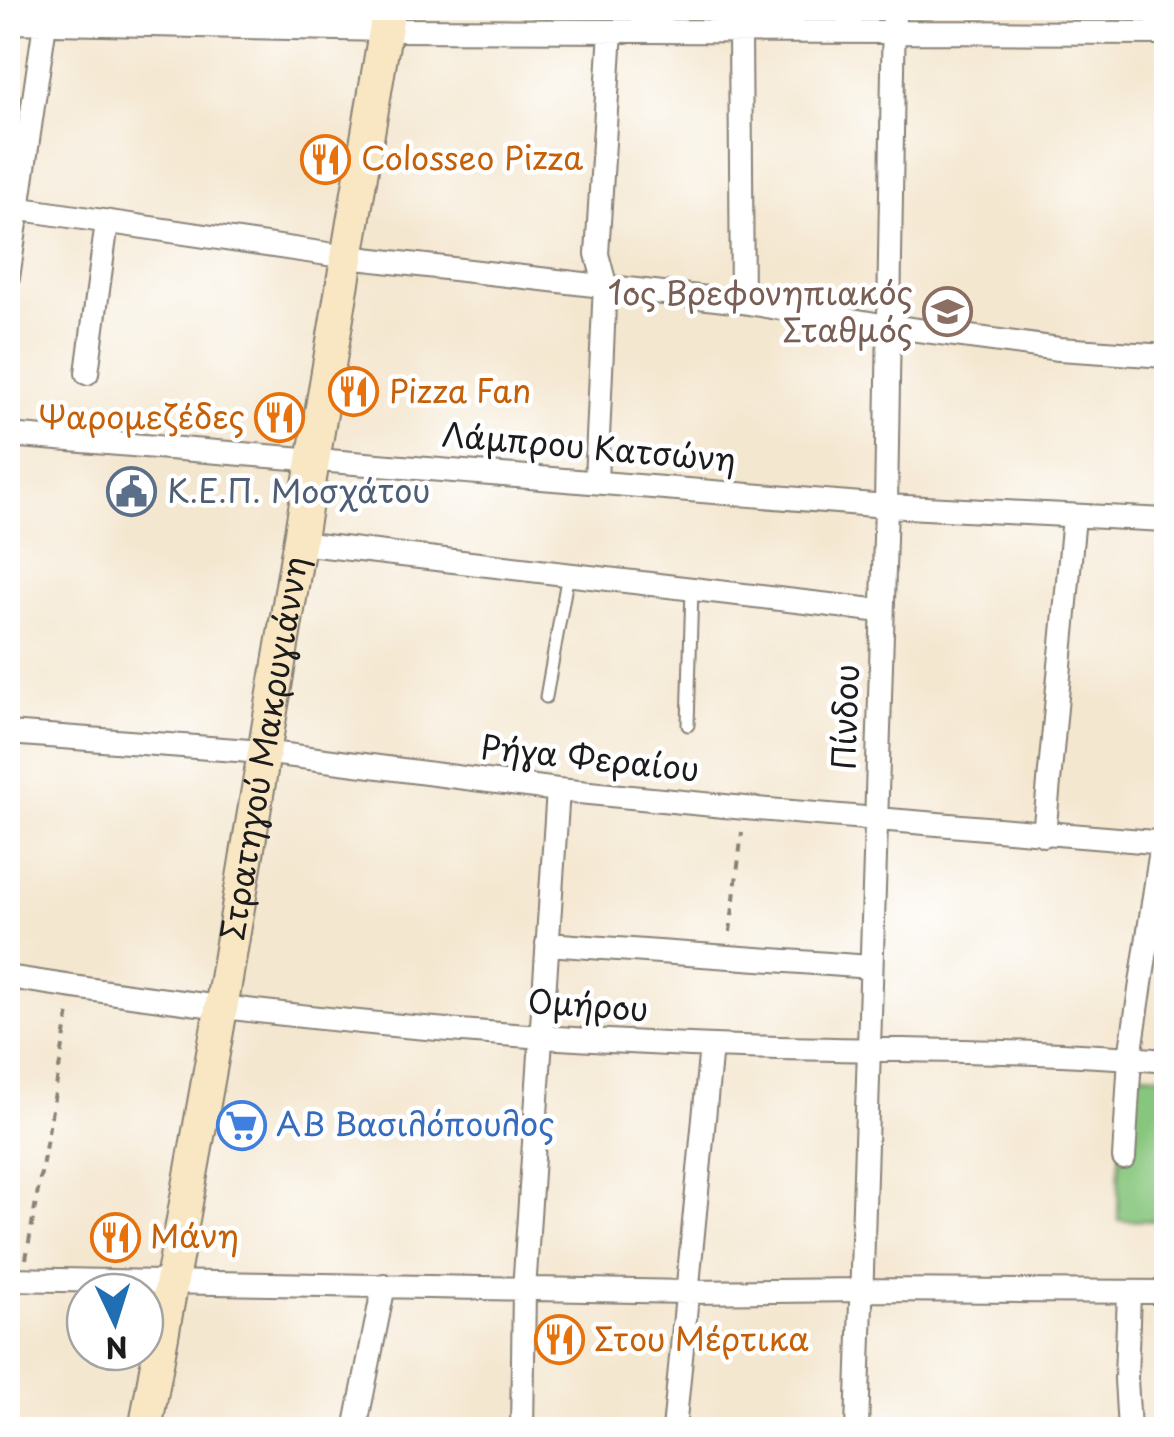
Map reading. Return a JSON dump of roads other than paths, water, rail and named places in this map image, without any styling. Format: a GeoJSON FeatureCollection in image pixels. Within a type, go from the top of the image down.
{"type":"FeatureCollection","features":[{"type":"Feature","properties":{"kind":"main road","name":"Στρατηγού Μακρυγιάννη"},"geometry":{"type":"LineString","coordinates":[[146,1430],[388,19]]}},
{"type":"Feature","properties":{"kind":"street"},"geometry":{"type":"LineString","coordinates":[[995,32],[996,8]]}},
{"type":"Feature","properties":{"kind":"street"},"geometry":{"type":"LineString","coordinates":[[1135,33],[1136,8]]}},
{"type":"Feature","properties":{"kind":"street"},"geometry":{"type":"LineString","coordinates":[[8,22],[388,19],[611,31],[740,31],[893,19],[995,32],[1166,33]]}},
{"type":"Feature","properties":{"kind":"street","name":"Πίνδου"},"geometry":{"type":"LineString","coordinates":[[857,1430],[886,506],[893,19]]}},
{"type":"Feature","properties":{"kind":"street"},"geometry":{"type":"LineString","coordinates":[[8,278],[12,208],[45,23]]}},
{"type":"Feature","properties":{"kind":"street"},"geometry":{"type":"LineString","coordinates":[[596,481],[606,284],[597,254],[611,31]]}},
{"type":"Feature","properties":{"kind":"street"},"geometry":{"type":"LineString","coordinates":[[740,31],[742,291]]}},
{"type":"Feature","properties":{"kind":"street"},"geometry":{"type":"LineString","coordinates":[[12,208],[348,257],[606,284],[742,291],[888,326],[1059,349],[1166,356]]}},
{"type":"Feature","properties":{"kind":"street"},"geometry":{"type":"LineString","coordinates":[[87,373],[107,222]]}},
{"type":"Feature","properties":{"kind":"street","name":"Λάμπρου Κατσώνη"},"geometry":{"type":"LineString","coordinates":[[8,435],[886,506],[1166,520]]}},
{"type":"Feature","properties":{"kind":"street"},"geometry":{"type":"LineString","coordinates":[[1044,835],[1074,517]]}},
{"type":"Feature","properties":{"kind":"street"},"geometry":{"type":"LineString","coordinates":[[299,542],[882,611]]}},
{"type":"Feature","properties":{"kind":"street","name":"Ρήγα Φεραίου"},"geometry":{"type":"LineString","coordinates":[[8,732],[264,752],[558,790],[745,808],[1164,843]]}},
{"type":"Feature","properties":{"kind":"street"},"geometry":{"type":"LineString","coordinates":[[522,1430],[524,1290],[558,790]]}},
{"type":"Feature","properties":{"kind":"street"},"geometry":{"type":"LineString","coordinates":[[1124,1158],[1130,1057],[1164,843]]}},
{"type":"Feature","properties":{"kind":"street"},"geometry":{"type":"LineString","coordinates":[[548,944],[871,968]]}},
{"type":"Feature","properties":{"kind":"street","name":"Ομήρου"},"geometry":{"type":"LineString","coordinates":[[8,977],[221,1008],[541,1037],[1166,1061]]}},
{"type":"Feature","properties":{"kind":"street"},"geometry":{"type":"LineString","coordinates":[[674,1430],[712,1046]]}},
{"type":"Feature","properties":{"kind":"street"},"geometry":{"type":"LineString","coordinates":[[15,1279],[687,1292],[1166,1292]]}},
{"type":"Feature","properties":{"kind":"street"},"geometry":{"type":"LineString","coordinates":[[355,1430],[384,1285]]}},
{"type":"Feature","properties":{"kind":"street"},"geometry":{"type":"LineString","coordinates":[[1128,1292],[1129,1430]]}},
{"type":"Feature","properties":{"kind":"lane"},"geometry":{"type":"LineString","coordinates":[[546,697],[568,574]]}},
{"type":"Feature","properties":{"kind":"lane"},"geometry":{"type":"LineString","coordinates":[[688,725],[692,588]]}},
{"type":"Feature","properties":{"kind":"place","name":"Colosseo Pizza"},"geometry":{"type":"Point","coordinates":[326,159]}},
{"type":"Feature","properties":{"kind":"place","name":"1ος Βρεφονηπιακός Σταθμός"},"geometry":{"type":"Point","coordinates":[948,312]}},
{"type":"Feature","properties":{"kind":"place","name":"Pizza Fan"},"geometry":{"type":"Point","coordinates":[354,392]}},
{"type":"Feature","properties":{"kind":"place","name":"Ψαρομεζέδες"},"geometry":{"type":"Point","coordinates":[280,418]}},
{"type":"Feature","properties":{"kind":"place","name":"Κ.Ε.Π. Μοσχάτου"},"geometry":{"type":"Point","coordinates":[132,492]}},
{"type":"Feature","properties":{"kind":"place","name":"ΑΒ Βασιλόπουλος"},"geometry":{"type":"Point","coordinates":[241,1125]}},
{"type":"Feature","properties":{"kind":"place","name":"Μάνη"},"geometry":{"type":"Point","coordinates":[115,1237]}},
{"type":"Feature","properties":{"kind":"place","name":"Στου Μέρτικα"},"geometry":{"type":"Point","coordinates":[559,1340]}}]}
